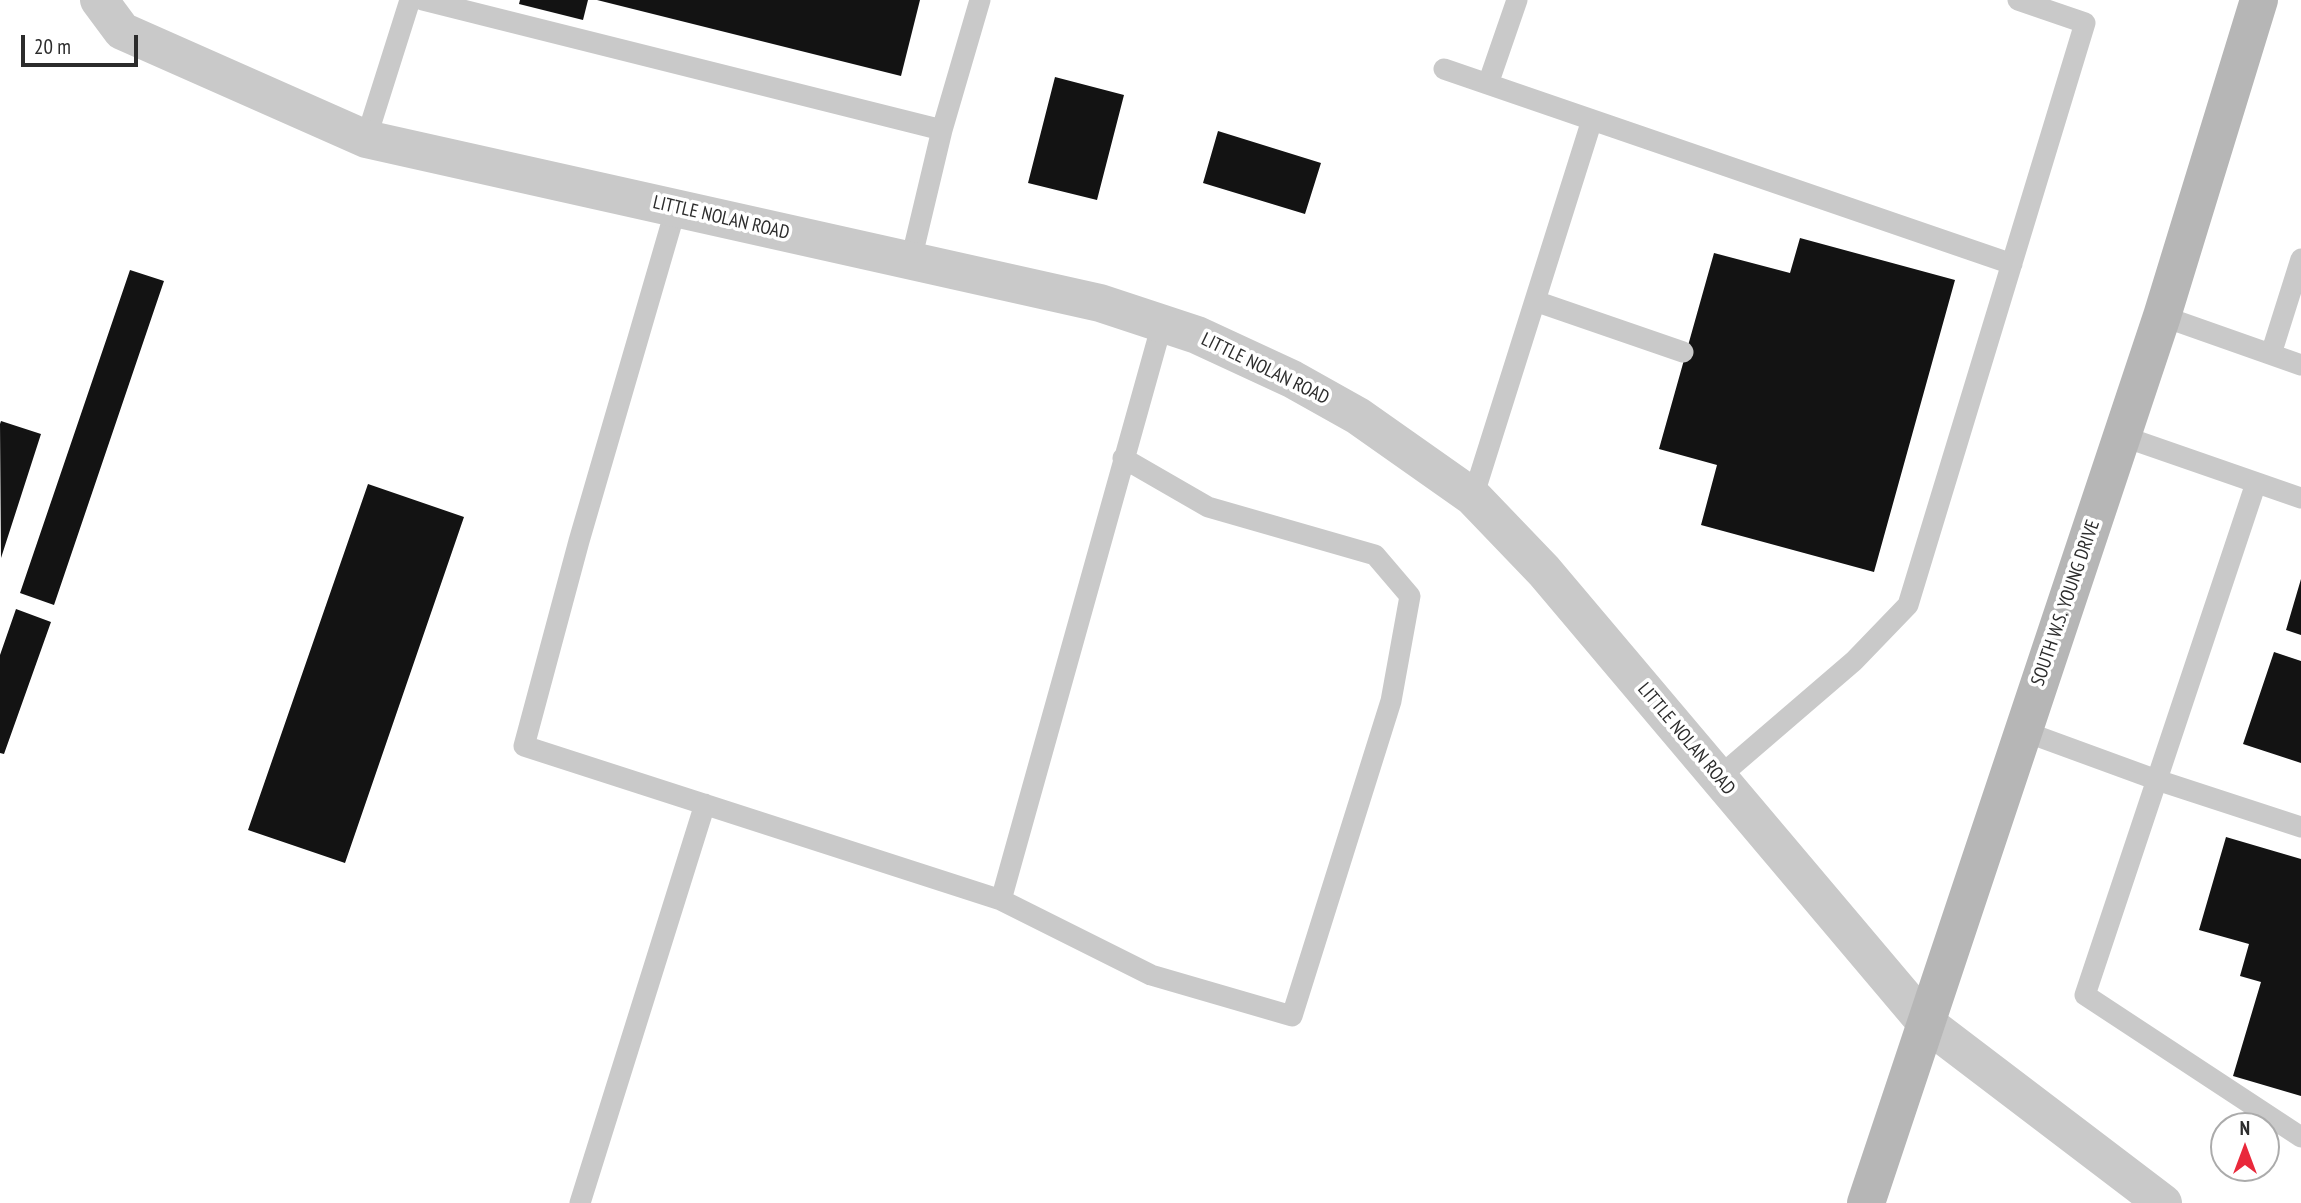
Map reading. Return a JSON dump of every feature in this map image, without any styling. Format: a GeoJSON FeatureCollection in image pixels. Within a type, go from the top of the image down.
{"type":"FeatureCollection","features":[{"type":"Feature","properties":{"kind":"main road","name":"SOUTH W.S. YOUNG DRIVE"},"geometry":{"type":"LineString","coordinates":[[1866,1203],[2162,316],[2259,0]]}},
{"type":"Feature","properties":{"kind":"street","name":"LITTLE NOLAN ROAD"},"geometry":{"type":"LineString","coordinates":[[99,0],[122,31],[366,139],[1100,303],[1197,335],[1292,379],[1358,416],[1473,497],[1544,571],[1925,1022],[2163,1203]]}},
{"type":"Feature","properties":{"kind":"lane"},"geometry":{"type":"LineString","coordinates":[[366,139],[410,0]]}},
{"type":"Feature","properties":{"kind":"lane"},"geometry":{"type":"LineString","coordinates":[[423,0],[942,130]]}},
{"type":"Feature","properties":{"kind":"lane"},"geometry":{"type":"LineString","coordinates":[[911,260],[942,130],[980,0]]}},
{"type":"Feature","properties":{"kind":"lane"},"geometry":{"type":"LineString","coordinates":[[1488,84],[1517,0]]}},
{"type":"Feature","properties":{"kind":"lane"},"geometry":{"type":"LineString","coordinates":[[1719,777],[1854,662],[1908,605],[2085,23],[2018,0]]}},
{"type":"Feature","properties":{"kind":"lane"},"geometry":{"type":"LineString","coordinates":[[1444,69],[2012,264]]}},
{"type":"Feature","properties":{"kind":"lane"},"geometry":{"type":"LineString","coordinates":[[1473,497],[1592,120]]}},
{"type":"Feature","properties":{"kind":"lane"},"geometry":{"type":"LineString","coordinates":[[676,208],[579,541],[524,746],[1001,900],[1151,975],[1292,1016],[1391,701],[1410,596],[1375,555],[1208,507],[1123,458]]}},
{"type":"Feature","properties":{"kind":"lane"},"geometry":{"type":"LineString","coordinates":[[2271,354],[2301,259]]}},
{"type":"Feature","properties":{"kind":"lane"},"geometry":{"type":"LineString","coordinates":[[1535,302],[1683,352]]}},
{"type":"Feature","properties":{"kind":"lane"},"geometry":{"type":"LineString","coordinates":[[2162,316],[2301,365]]}},
{"type":"Feature","properties":{"kind":"lane"},"geometry":{"type":"LineString","coordinates":[[1001,900],[1162,324]]}},
{"type":"Feature","properties":{"kind":"lane"},"geometry":{"type":"LineString","coordinates":[[2122,436],[2301,498]]}},
{"type":"Feature","properties":{"kind":"lane"},"geometry":{"type":"LineString","coordinates":[[2256,483],[2085,995],[2301,1137]]}},
{"type":"Feature","properties":{"kind":"lane"},"geometry":{"type":"LineString","coordinates":[[2023,731],[2157,780],[2301,827]]}},
{"type":"Feature","properties":{"kind":"lane"},"geometry":{"type":"LineString","coordinates":[[580,1203],[705,804]]}},
{"type":"Feature","properties":{"kind":"building"},"geometry":{"type":"Polygon","coordinates":[[[520,0],[588,0],[583,20],[519,4],[520,0]]]}},
{"type":"Feature","properties":{"kind":"building"},"geometry":{"type":"Polygon","coordinates":[[[597,0],[920,0],[901,76],[597,0]]]}},
{"type":"Feature","properties":{"kind":"building"},"geometry":{"type":"Polygon","coordinates":[[[1055,77],[1124,95],[1097,200],[1028,183],[1055,77]]]}},
{"type":"Feature","properties":{"kind":"building"},"geometry":{"type":"Polygon","coordinates":[[[1218,131],[1321,163],[1305,214],[1203,183],[1218,131]]]}},
{"type":"Feature","properties":{"kind":"building"},"geometry":{"type":"Polygon","coordinates":[[[1800,238],[1955,280],[1874,572],[1701,525],[1717,465],[1659,449],[1714,253],[1790,273],[1800,238]]]}},
{"type":"Feature","properties":{"kind":"building"},"geometry":{"type":"Polygon","coordinates":[[[130,270],[164,281],[54,605],[20,593],[130,270]]]}},
{"type":"Feature","properties":{"kind":"building"},"geometry":{"type":"Polygon","coordinates":[[[1,421],[41,434],[1,558],[0,424],[1,421]]]}},
{"type":"Feature","properties":{"kind":"building"},"geometry":{"type":"Polygon","coordinates":[[[368,484],[464,517],[345,863],[248,830],[368,484]]]}},
{"type":"Feature","properties":{"kind":"building"},"geometry":{"type":"Polygon","coordinates":[[[2301,579],[2301,635],[2286,630],[2301,579]]]}},
{"type":"Feature","properties":{"kind":"building"},"geometry":{"type":"Polygon","coordinates":[[[16,609],[51,622],[4,754],[0,753],[0,655],[16,609]]]}},
{"type":"Feature","properties":{"kind":"building"},"geometry":{"type":"Polygon","coordinates":[[[2274,652],[2301,661],[2301,763],[2243,744],[2274,652]]]}},
{"type":"Feature","properties":{"kind":"building"},"geometry":{"type":"Polygon","coordinates":[[[2226,837],[2301,859],[2301,1096],[2233,1076],[2261,982],[2240,976],[2249,944],[2199,930],[2226,837]]]}}]}
